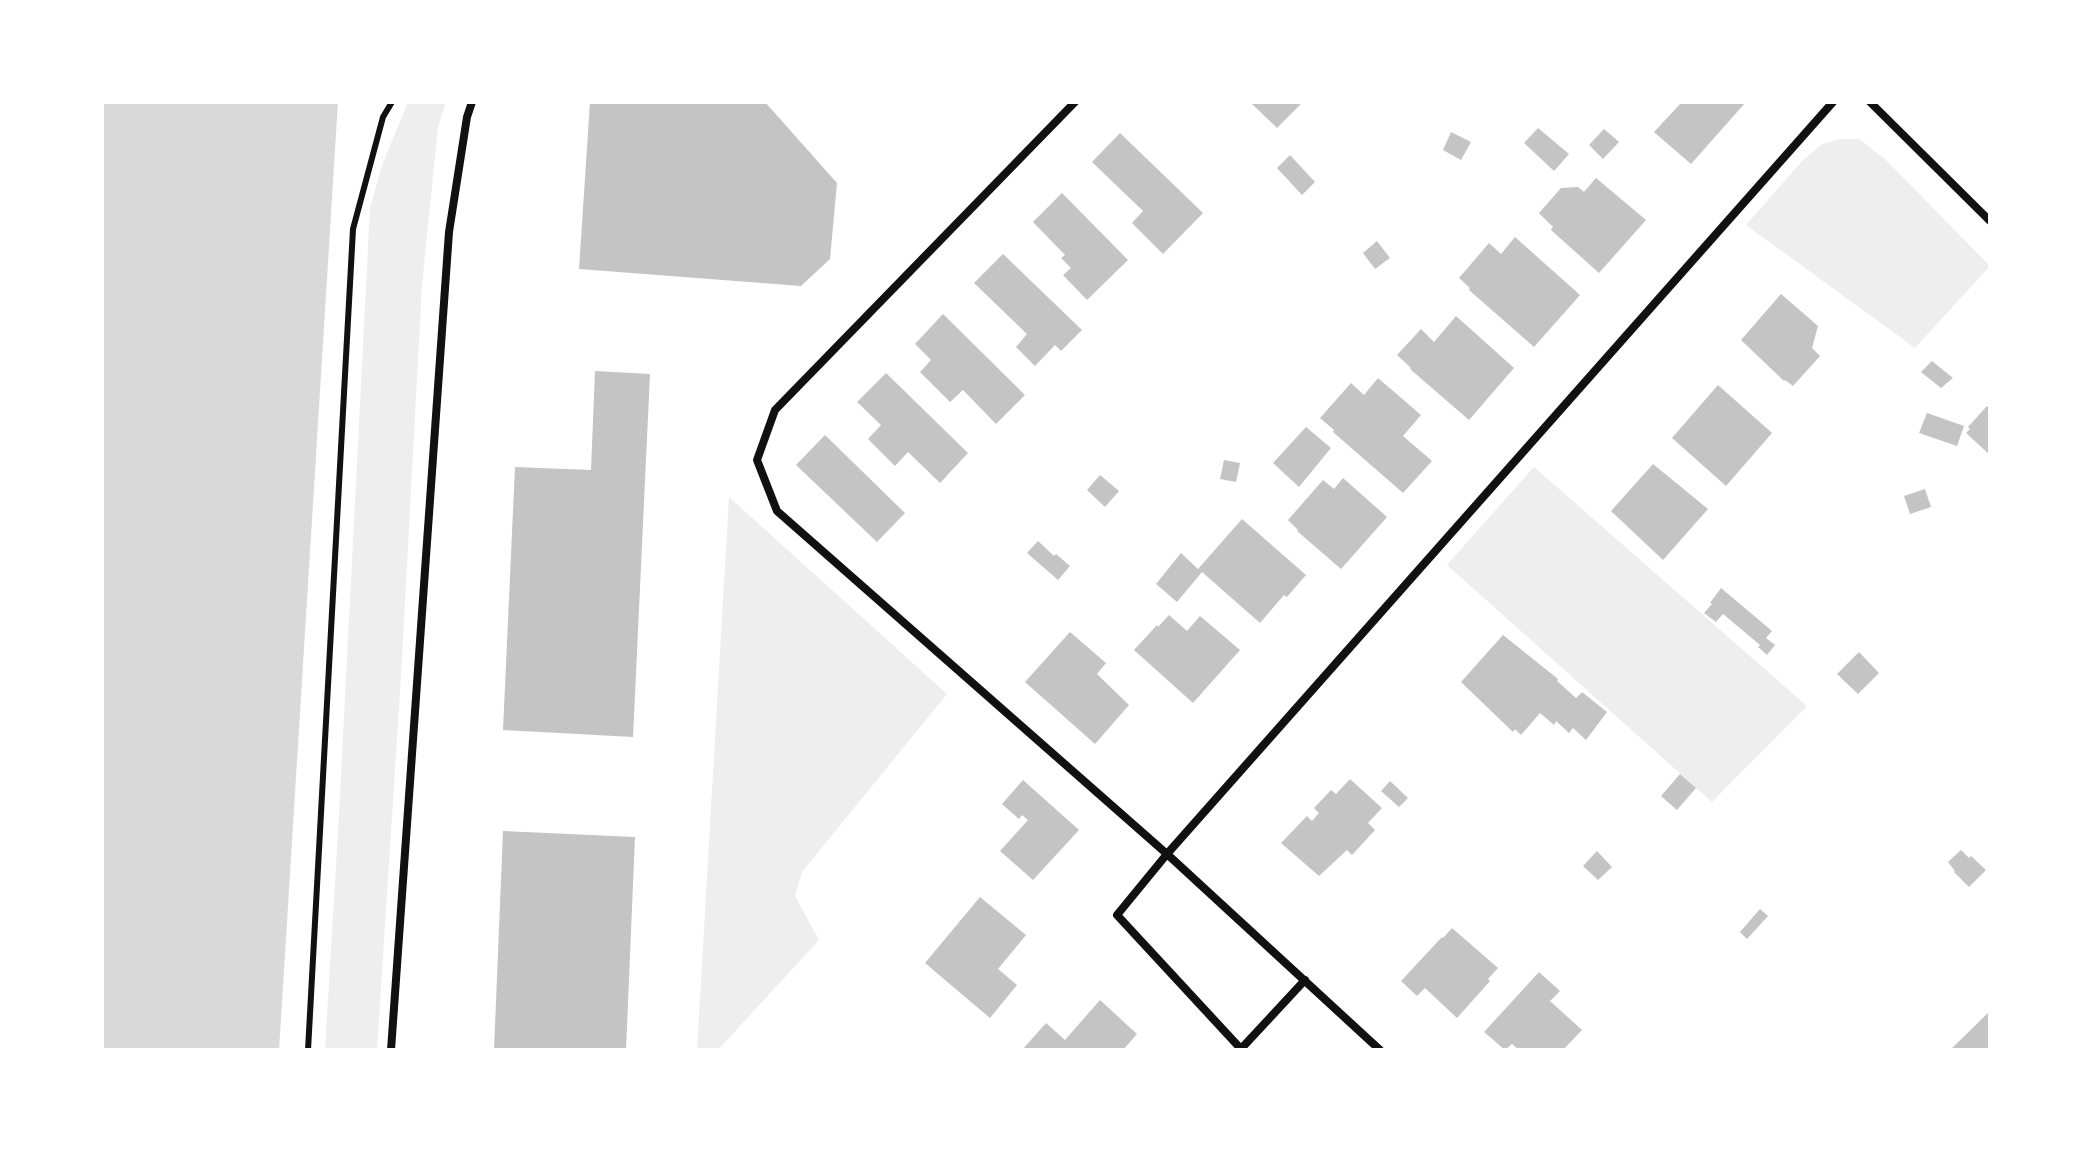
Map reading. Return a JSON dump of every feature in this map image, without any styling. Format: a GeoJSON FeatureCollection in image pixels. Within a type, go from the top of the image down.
{"type":"FeatureCollection","features":[{"type":"Feature","properties":{"kind":"street"},"geometry":{"type":"LineString","coordinates":[[391,1050],[449,232],[472,102]]}},
{"type":"Feature","properties":{"kind":"street"},"geometry":{"type":"LineString","coordinates":[[1075,102],[775,410],[757,460],[777,511],[1167,854],[1380,1050]]}},
{"type":"Feature","properties":{"kind":"street"},"geometry":{"type":"LineString","coordinates":[[1305,980],[1240,1050],[1117,915],[1167,854],[1833,102]]}},
{"type":"Feature","properties":{"kind":"street"},"geometry":{"type":"LineString","coordinates":[[1870,102],[1990,221]]}},
{"type":"Feature","properties":{"kind":"lane"},"geometry":{"type":"LineString","coordinates":[[308,1050],[353,229],[383,117],[392,102]]}},
{"type":"Feature","properties":{"kind":"shaded area"},"geometry":{"type":"Polygon","coordinates":[[[102,102],[338,102],[279,1050],[102,1050],[102,102]]]}},
{"type":"Feature","properties":{"kind":"shaded area"},"geometry":{"type":"Polygon","coordinates":[[[408,102],[446,102],[438,127],[422,285],[377,1050],[325,1050],[370,208],[382,165],[408,102]]]}},
{"type":"Feature","properties":{"kind":"shaded area"},"geometry":{"type":"Polygon","coordinates":[[[1840,139],[1859,139],[1886,160],[1990,266],[1915,348],[1746,225],[1803,160],[1822,144],[1840,139]]]}},
{"type":"Feature","properties":{"kind":"shaded area"},"geometry":{"type":"Polygon","coordinates":[[[1534,467],[1807,706],[1712,802],[1447,565],[1534,467]]]}},
{"type":"Feature","properties":{"kind":"shaded area"},"geometry":{"type":"Polygon","coordinates":[[[729,497],[947,694],[802,872],[795,896],[819,940],[718,1050],[697,1050],[729,497]]]}},
{"type":"Feature","properties":{"kind":"building"},"geometry":{"type":"Polygon","coordinates":[[[590,102],[765,102],[837,183],[830,259],[801,286],[579,269],[590,102]]]}},
{"type":"Feature","properties":{"kind":"building"},"geometry":{"type":"Polygon","coordinates":[[[1250,102],[1303,102],[1277,128],[1250,102]]]}},
{"type":"Feature","properties":{"kind":"building"},"geometry":{"type":"Polygon","coordinates":[[[1682,102],[1746,102],[1691,164],[1654,132],[1682,102]]]}},
{"type":"Feature","properties":{"kind":"building"},"geometry":{"type":"Polygon","coordinates":[[[1538,128],[1569,154],[1554,171],[1524,143],[1538,128]]]}},
{"type":"Feature","properties":{"kind":"building"},"geometry":{"type":"Polygon","coordinates":[[[1604,129],[1619,142],[1603,159],[1589,145],[1604,129]]]}},
{"type":"Feature","properties":{"kind":"building"},"geometry":{"type":"Polygon","coordinates":[[[1451,132],[1471,142],[1461,160],[1443,150],[1451,132]]]}},
{"type":"Feature","properties":{"kind":"building"},"geometry":{"type":"Polygon","coordinates":[[[1120,133],[1203,213],[1163,254],[1132,223],[1143,211],[1092,162],[1120,133]]]}},
{"type":"Feature","properties":{"kind":"building"},"geometry":{"type":"Polygon","coordinates":[[[1290,155],[1315,182],[1302,195],[1277,168],[1290,155]]]}},
{"type":"Feature","properties":{"kind":"building"},"geometry":{"type":"Polygon","coordinates":[[[1596,178],[1646,220],[1599,273],[1551,230],[1553,227],[1539,213],[1561,188],[1578,187],[1584,192],[1596,178]]]}},
{"type":"Feature","properties":{"kind":"building"},"geometry":{"type":"Polygon","coordinates":[[[1062,193],[1128,260],[1087,300],[1063,275],[1071,268],[1061,258],[1065,255],[1033,222],[1062,193]]]}},
{"type":"Feature","properties":{"kind":"building"},"geometry":{"type":"Polygon","coordinates":[[[1515,237],[1580,295],[1534,347],[1459,278],[1489,243],[1501,254],[1515,237]]]}},
{"type":"Feature","properties":{"kind":"building"},"geometry":{"type":"Polygon","coordinates":[[[1377,241],[1390,258],[1375,269],[1363,253],[1377,241]]]}},
{"type":"Feature","properties":{"kind":"building"},"geometry":{"type":"Polygon","coordinates":[[[1003,254],[1082,330],[1061,351],[1055,345],[1035,366],[1016,347],[1027,334],[974,283],[1003,254]]]}},
{"type":"Feature","properties":{"kind":"building"},"geometry":{"type":"Polygon","coordinates":[[[1781,294],[1818,326],[1812,348],[1820,356],[1793,386],[1741,340],[1781,294]]]}},
{"type":"Feature","properties":{"kind":"building"},"geometry":{"type":"Polygon","coordinates":[[[943,314],[1025,395],[996,424],[963,390],[950,402],[920,372],[931,360],[915,344],[943,314]]]}},
{"type":"Feature","properties":{"kind":"building"},"geometry":{"type":"Polygon","coordinates":[[[1456,316],[1514,368],[1469,420],[1397,355],[1421,329],[1434,342],[1456,316]]]}},
{"type":"Feature","properties":{"kind":"building"},"geometry":{"type":"Polygon","coordinates":[[[1932,361],[1953,378],[1941,388],[1921,372],[1932,361]]]}},
{"type":"Feature","properties":{"kind":"building"},"geometry":{"type":"Polygon","coordinates":[[[595,371],[650,374],[633,737],[503,730],[515,467],[591,470],[595,371]]]}},
{"type":"Feature","properties":{"kind":"building"},"geometry":{"type":"Polygon","coordinates":[[[886,373],[968,453],[940,483],[908,452],[895,466],[868,439],[881,425],[857,402],[886,373]]]}},
{"type":"Feature","properties":{"kind":"building"},"geometry":{"type":"Polygon","coordinates":[[[1378,378],[1421,415],[1403,436],[1432,461],[1403,493],[1320,418],[1351,383],[1364,395],[1378,378]]]}},
{"type":"Feature","properties":{"kind":"building"},"geometry":{"type":"Polygon","coordinates":[[[1718,385],[1772,433],[1726,486],[1672,438],[1718,385]]]}},
{"type":"Feature","properties":{"kind":"building"},"geometry":{"type":"Polygon","coordinates":[[[1987,406],[1990,409],[1990,455],[1966,433],[1987,406]]]}},
{"type":"Feature","properties":{"kind":"building"},"geometry":{"type":"Polygon","coordinates":[[[1927,413],[1964,426],[1957,446],[1919,433],[1927,413]]]}},
{"type":"Feature","properties":{"kind":"building"},"geometry":{"type":"Polygon","coordinates":[[[1306,427],[1331,448],[1299,487],[1273,463],[1306,427]]]}},
{"type":"Feature","properties":{"kind":"building"},"geometry":{"type":"Polygon","coordinates":[[[825,435],[905,513],[877,542],[796,465],[825,435]]]}},
{"type":"Feature","properties":{"kind":"building"},"geometry":{"type":"Polygon","coordinates":[[[1224,460],[1240,463],[1236,482],[1220,479],[1224,460]]]}},
{"type":"Feature","properties":{"kind":"building"},"geometry":{"type":"Polygon","coordinates":[[[1653,464],[1708,509],[1663,560],[1611,511],[1653,464]]]}},
{"type":"Feature","properties":{"kind":"building"},"geometry":{"type":"Polygon","coordinates":[[[1100,475],[1119,491],[1105,507],[1087,490],[1100,475]]]}},
{"type":"Feature","properties":{"kind":"building"},"geometry":{"type":"Polygon","coordinates":[[[1343,478],[1387,517],[1341,569],[1288,520],[1323,480],[1334,489],[1343,478]]]}},
{"type":"Feature","properties":{"kind":"building"},"geometry":{"type":"Polygon","coordinates":[[[1925,489],[1931,507],[1910,514],[1904,496],[1925,489]]]}},
{"type":"Feature","properties":{"kind":"building"},"geometry":{"type":"Polygon","coordinates":[[[1242,519],[1306,575],[1260,623],[1202,572],[1177,602],[1156,584],[1181,553],[1198,569],[1242,519]]]}},
{"type":"Feature","properties":{"kind":"building"},"geometry":{"type":"Polygon","coordinates":[[[1038,541],[1070,566],[1058,580],[1027,553],[1038,541]]]}},
{"type":"Feature","properties":{"kind":"building"},"geometry":{"type":"Polygon","coordinates":[[[1721,588],[1772,631],[1766,638],[1775,645],[1767,655],[1758,647],[1760,645],[1723,614],[1716,622],[1704,613],[1721,588]]]}},
{"type":"Feature","properties":{"kind":"building"},"geometry":{"type":"Polygon","coordinates":[[[1169,615],[1187,631],[1200,616],[1240,650],[1193,703],[1134,650],[1169,615]]]}},
{"type":"Feature","properties":{"kind":"building"},"geometry":{"type":"Polygon","coordinates":[[[1070,632],[1106,663],[1097,674],[1129,705],[1095,744],[1025,682],[1070,632]]]}},
{"type":"Feature","properties":{"kind":"building"},"geometry":{"type":"Polygon","coordinates":[[[1503,635],[1558,679],[1576,698],[1582,692],[1607,712],[1586,740],[1573,728],[1569,733],[1556,721],[1554,725],[1540,713],[1521,735],[1515,729],[1513,732],[1461,682],[1503,635]]]}},
{"type":"Feature","properties":{"kind":"building"},"geometry":{"type":"Polygon","coordinates":[[[1859,652],[1879,673],[1858,694],[1837,674],[1859,652]]]}},
{"type":"Feature","properties":{"kind":"building"},"geometry":{"type":"Polygon","coordinates":[[[1680,774],[1696,788],[1677,810],[1661,796],[1680,774]]]}},
{"type":"Feature","properties":{"kind":"building"},"geometry":{"type":"Polygon","coordinates":[[[1350,779],[1382,808],[1368,823],[1375,830],[1352,855],[1347,850],[1319,876],[1281,843],[1307,816],[1312,821],[1319,813],[1314,808],[1331,790],[1336,794],[1350,779]]]}},
{"type":"Feature","properties":{"kind":"building"},"geometry":{"type":"Polygon","coordinates":[[[1023,780],[1079,830],[1033,880],[1000,851],[1028,820],[1022,815],[1019,819],[1002,804],[1023,780]]]}},
{"type":"Feature","properties":{"kind":"building"},"geometry":{"type":"Polygon","coordinates":[[[1390,781],[1408,798],[1399,807],[1381,791],[1390,781]]]}},
{"type":"Feature","properties":{"kind":"building"},"geometry":{"type":"Polygon","coordinates":[[[503,831],[635,837],[626,1050],[494,1050],[503,831]]]}},
{"type":"Feature","properties":{"kind":"building"},"geometry":{"type":"Polygon","coordinates":[[[1961,850],[1986,870],[1969,887],[1948,862],[1961,850]]]}},
{"type":"Feature","properties":{"kind":"building"},"geometry":{"type":"Polygon","coordinates":[[[1597,851],[1612,867],[1598,880],[1583,866],[1597,851]]]}},
{"type":"Feature","properties":{"kind":"building"},"geometry":{"type":"Polygon","coordinates":[[[980,897],[1026,935],[998,969],[1017,985],[990,1018],[925,963],[980,897]]]}},
{"type":"Feature","properties":{"kind":"building"},"geometry":{"type":"Polygon","coordinates":[[[1760,909],[1768,916],[1747,939],[1740,932],[1760,909]]]}},
{"type":"Feature","properties":{"kind":"building"},"geometry":{"type":"Polygon","coordinates":[[[1452,928],[1498,968],[1457,1018],[1425,988],[1417,996],[1401,981],[1452,928]]]}},
{"type":"Feature","properties":{"kind":"building"},"geometry":{"type":"Polygon","coordinates":[[[1539,972],[1560,991],[1550,1001],[1582,1030],[1563,1050],[1519,1050],[1512,1044],[1505,1050],[1484,1032],[1539,972]]]}},
{"type":"Feature","properties":{"kind":"building"},"geometry":{"type":"Polygon","coordinates":[[[1100,1000],[1137,1034],[1123,1050],[1022,1050],[1046,1023],[1065,1040],[1100,1000]]]}},
{"type":"Feature","properties":{"kind":"building"},"geometry":{"type":"Polygon","coordinates":[[[1990,1011],[1990,1050],[1950,1050],[1990,1011]]]}}]}
